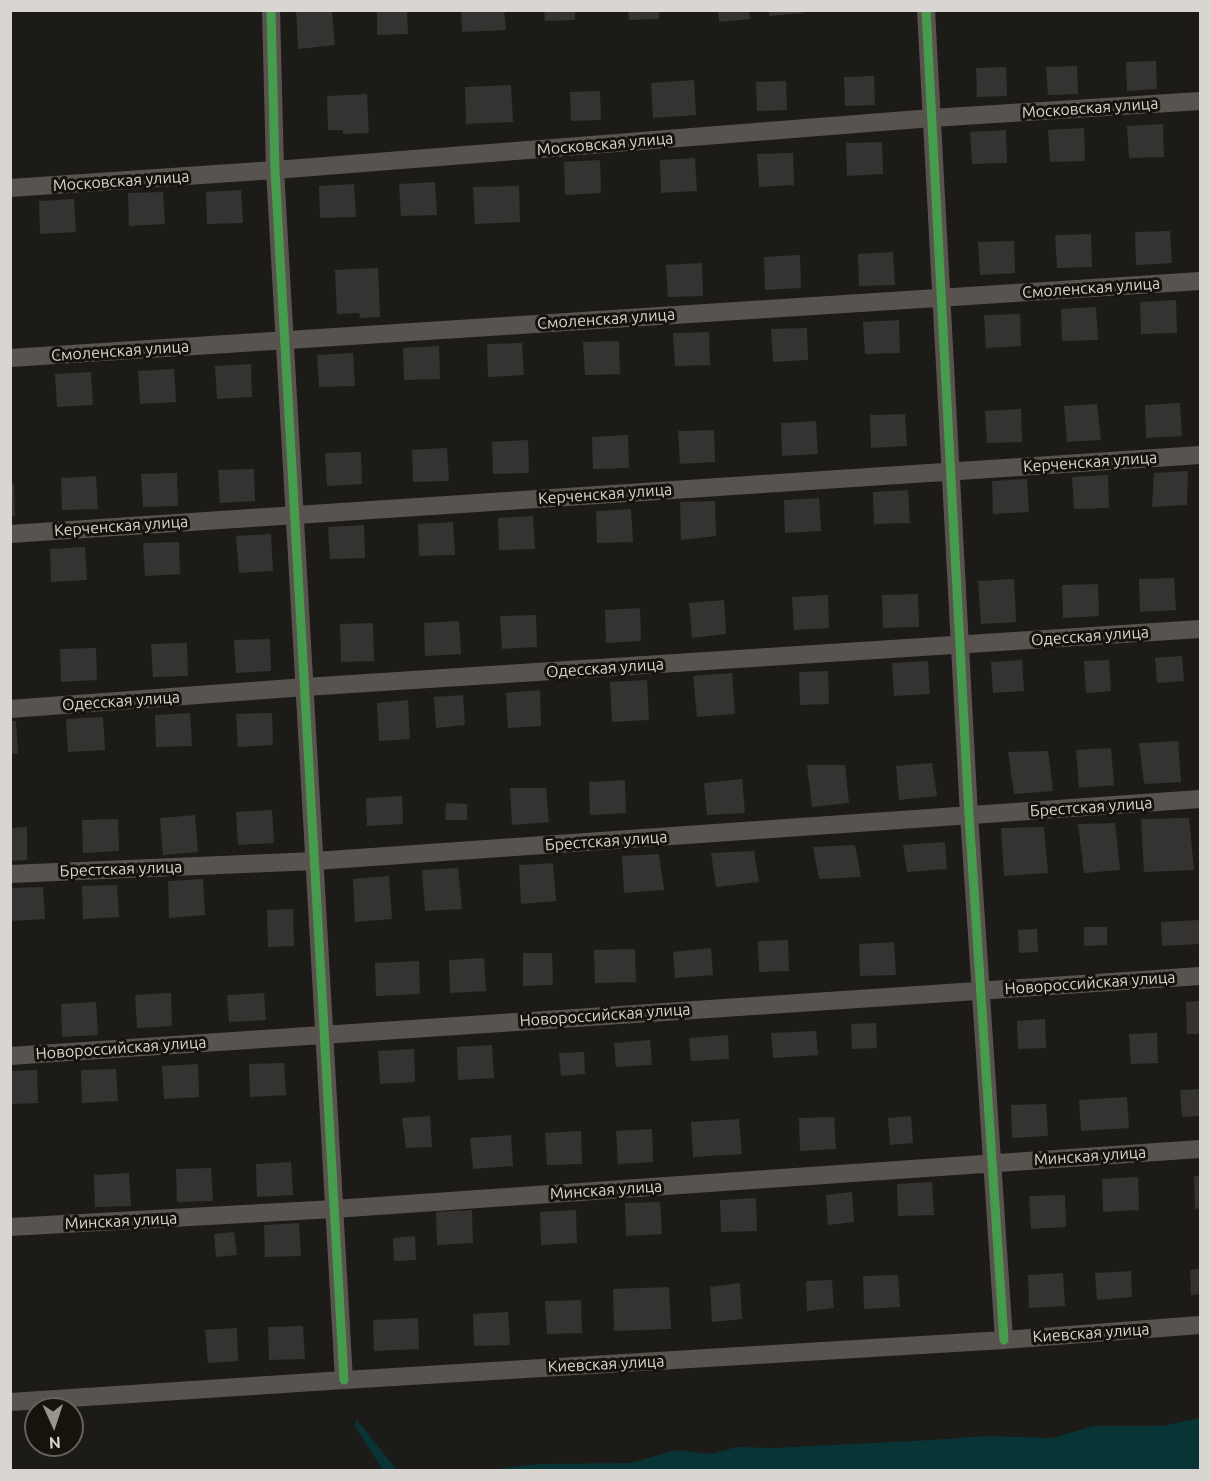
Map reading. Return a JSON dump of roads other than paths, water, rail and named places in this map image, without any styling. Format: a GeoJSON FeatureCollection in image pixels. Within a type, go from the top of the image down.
{"type":"FeatureCollection","features":[{"type":"Feature","properties":{"kind":"street"},"geometry":{"type":"LineString","coordinates":[[271,10],[275,170],[344,1380]]}},
{"type":"Feature","properties":{"kind":"street"},"geometry":{"type":"LineString","coordinates":[[926,10],[959,645],[1004,1340]]}},
{"type":"Feature","properties":{"kind":"street","name":"Московская улица"},"geometry":{"type":"LineString","coordinates":[[10,188],[275,170],[932,118],[1200,101]]}},
{"type":"Feature","properties":{"kind":"street","name":"Смоленская улица"},"geometry":{"type":"LineString","coordinates":[[10,357],[1200,281]]}},
{"type":"Feature","properties":{"kind":"street","name":"Керченская улица"},"geometry":{"type":"LineString","coordinates":[[10,534],[1200,455]]}},
{"type":"Feature","properties":{"kind":"street","name":"Одесская улица"},"geometry":{"type":"LineString","coordinates":[[10,709],[305,687],[1200,629]]}},
{"type":"Feature","properties":{"kind":"street","name":"Брестская улица"},"geometry":{"type":"LineString","coordinates":[[10,874],[315,861],[1200,799]]}},
{"type":"Feature","properties":{"kind":"street","name":"Новороссийская улица"},"geometry":{"type":"LineString","coordinates":[[10,1056],[1200,975]]}},
{"type":"Feature","properties":{"kind":"street","name":"Минская улица"},"geometry":{"type":"LineString","coordinates":[[10,1227],[334,1209],[1200,1149]]}},
{"type":"Feature","properties":{"kind":"street","name":"Киевская улица"},"geometry":{"type":"LineString","coordinates":[[10,1402],[1004,1340],[1200,1325]]}},
{"type":"Feature","properties":{"kind":"water"},"geometry":{"type":"Polygon","coordinates":[[[1200,1418],[1200,1470],[487,1470],[539,1464],[630,1463],[676,1450],[711,1454],[737,1447],[772,1448],[986,1436],[1052,1438],[1094,1426],[1162,1426],[1200,1418]]]}},
{"type":"Feature","properties":{"kind":"water"},"geometry":{"type":"Polygon","coordinates":[[[356,1419],[397,1470],[383,1470],[355,1426],[356,1419]]]}}]}
